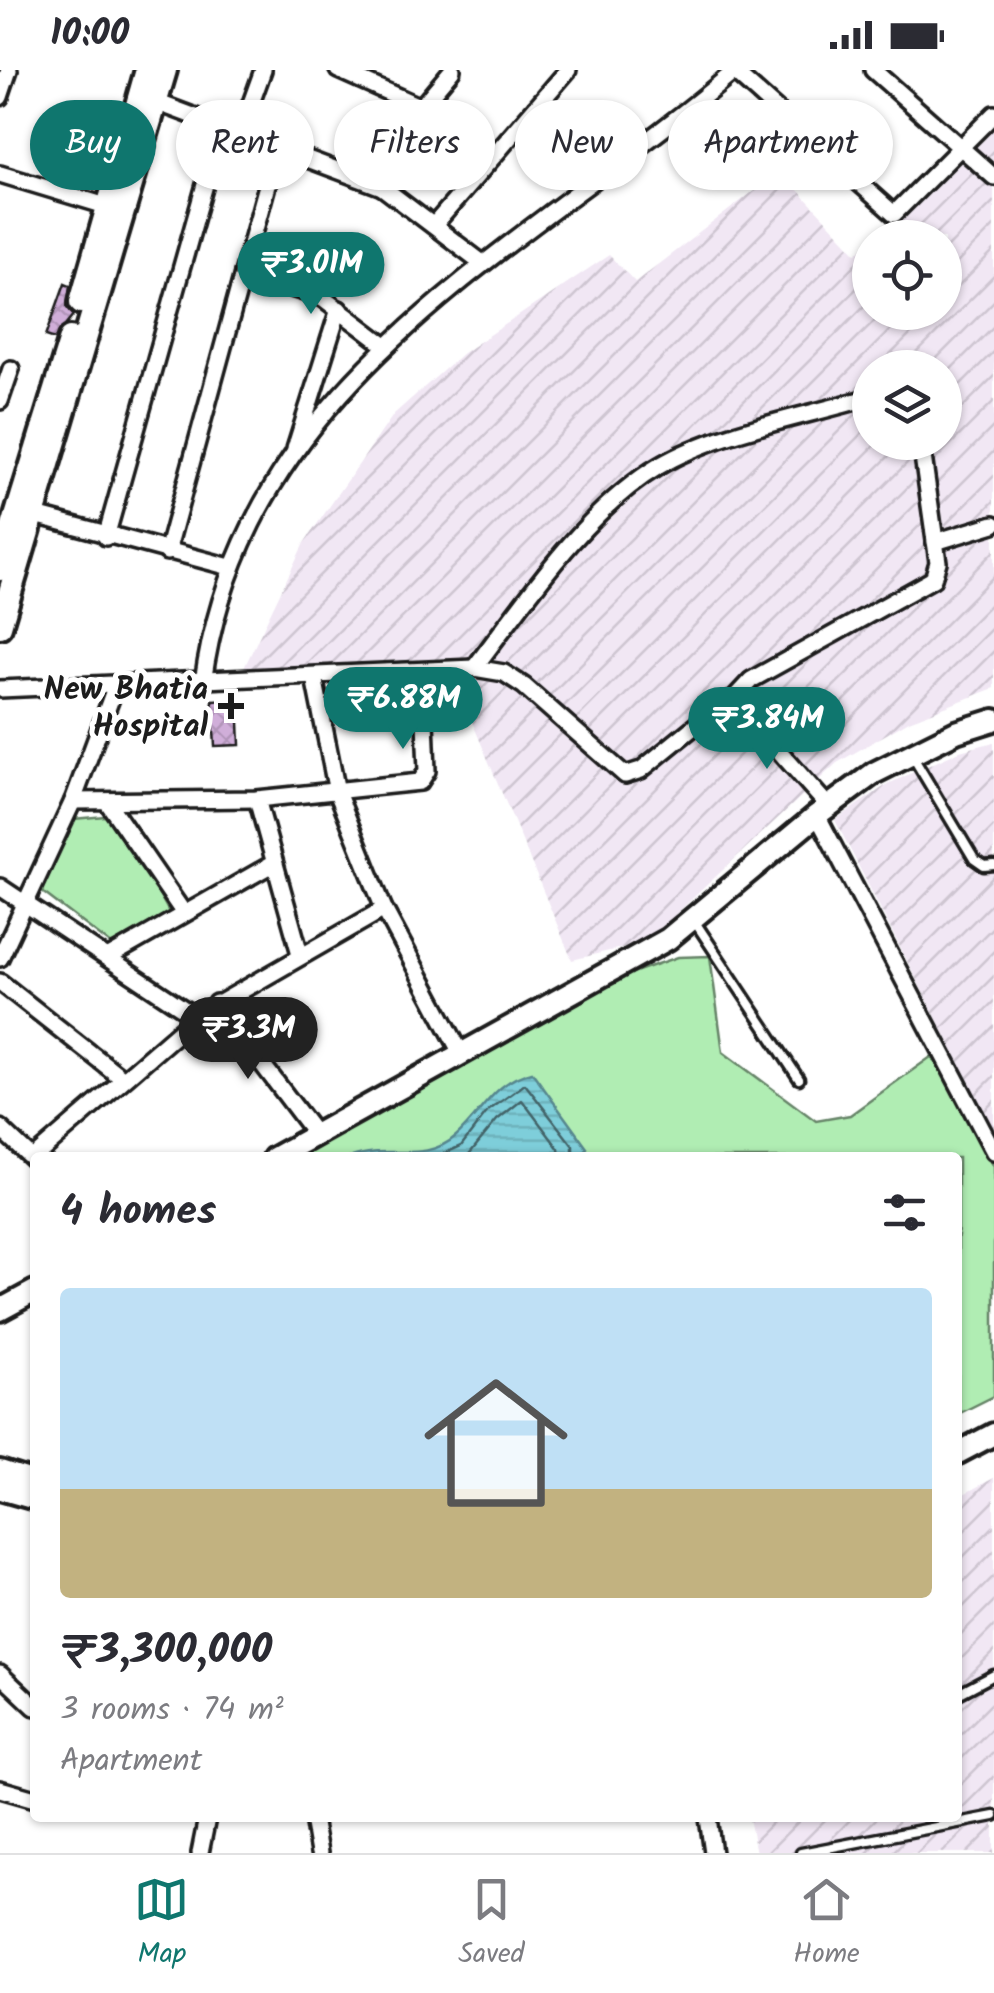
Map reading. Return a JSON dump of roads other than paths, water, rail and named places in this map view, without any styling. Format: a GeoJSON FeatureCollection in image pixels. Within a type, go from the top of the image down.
{"type":"FeatureCollection","features":[{"type":"Feature","properties":{"kind":"main road"},"geometry":{"type":"LineString","coordinates":[[147,70],[148,99]]}},
{"type":"Feature","properties":{"kind":"main road"},"geometry":{"type":"LineString","coordinates":[[0,626],[27,512],[148,99],[164,70]]}},
{"type":"Feature","properties":{"kind":"main road"},"geometry":{"type":"LineString","coordinates":[[0,568],[27,512]]}},
{"type":"Feature","properties":{"kind":"street"},"geometry":{"type":"LineString","coordinates":[[0,96],[9,70]]}},
{"type":"Feature","properties":{"kind":"street"},"geometry":{"type":"LineString","coordinates":[[252,100],[263,70]]}},
{"type":"Feature","properties":{"kind":"street"},"geometry":{"type":"LineString","coordinates":[[338,70],[357,74],[409,100]]}},
{"type":"Feature","properties":{"kind":"street"},"geometry":{"type":"LineString","coordinates":[[426,100],[452,70]]}},
{"type":"Feature","properties":{"kind":"street"},"geometry":{"type":"LineString","coordinates":[[435,224],[568,70]]}},
{"type":"Feature","properties":{"kind":"street"},"geometry":{"type":"LineString","coordinates":[[873,70],[994,176]]}},
{"type":"Feature","properties":{"kind":"street"},"geometry":{"type":"LineString","coordinates":[[203,682],[210,631],[242,540],[292,460],[386,346],[481,262],[734,71],[894,214],[994,114]]}},
{"type":"Feature","properties":{"kind":"street"},"geometry":{"type":"LineString","coordinates":[[148,99],[176,108]]}},
{"type":"Feature","properties":{"kind":"street"},"geometry":{"type":"LineString","coordinates":[[0,174],[116,208]]}},
{"type":"Feature","properties":{"kind":"street"},"geometry":{"type":"LineString","coordinates":[[106,536],[203,190]]}},
{"type":"Feature","properties":{"kind":"street"},"geometry":{"type":"LineString","coordinates":[[167,552],[265,190]]}},
{"type":"Feature","properties":{"kind":"street"},"geometry":{"type":"LineString","coordinates":[[386,190],[481,262]]}},
{"type":"Feature","properties":{"kind":"street"},"geometry":{"type":"LineString","coordinates":[[242,273],[302,288],[339,309],[386,346]]}},
{"type":"Feature","properties":{"kind":"street"},"geometry":{"type":"LineString","coordinates":[[292,460],[339,309]]}},
{"type":"Feature","properties":{"kind":"street"},"geometry":{"type":"LineString","coordinates":[[0,401],[11,370]]}},
{"type":"Feature","properties":{"kind":"street"},"geometry":{"type":"LineString","coordinates":[[474,668],[593,522],[646,474],[690,450],[852,402]]}},
{"type":"Feature","properties":{"kind":"street"},"geometry":{"type":"LineString","coordinates":[[0,690],[474,668],[504,673],[524,686],[626,776],[641,770],[706,717],[722,711],[751,680],[929,583],[937,568],[924,460]]}},
{"type":"Feature","properties":{"kind":"street"},"geometry":{"type":"LineString","coordinates":[[27,512],[230,567]]}},
{"type":"Feature","properties":{"kind":"street"},"geometry":{"type":"LineString","coordinates":[[935,542],[994,524]]}},
{"type":"Feature","properties":{"kind":"street"},"geometry":{"type":"LineString","coordinates":[[73,801],[258,799],[412,784],[424,777],[423,671]]}},
{"type":"Feature","properties":{"kind":"street"},"geometry":{"type":"LineString","coordinates":[[314,678],[337,792],[384,910],[462,1055]]}},
{"type":"Feature","properties":{"kind":"street"},"geometry":{"type":"LineString","coordinates":[[0,958],[73,801],[116,685]]}},
{"type":"Feature","properties":{"kind":"street"},"geometry":{"type":"LineString","coordinates":[[722,711],[755,724],[822,810],[994,1152]]}},
{"type":"Feature","properties":{"kind":"street"},"geometry":{"type":"LineString","coordinates":[[285,1152],[637,958],[874,773],[956,732],[993,722]]}},
{"type":"Feature","properties":{"kind":"street"},"geometry":{"type":"LineString","coordinates":[[258,799],[300,954]]}},
{"type":"Feature","properties":{"kind":"street"},"geometry":{"type":"LineString","coordinates":[[108,802],[183,912]]}},
{"type":"Feature","properties":{"kind":"street"},"geometry":{"type":"LineString","coordinates":[[109,957],[274,863]]}},
{"type":"Feature","properties":{"kind":"street"},"geometry":{"type":"LineString","coordinates":[[0,886],[196,1017]]}},
{"type":"Feature","properties":{"kind":"street"},"geometry":{"type":"LineString","coordinates":[[42,1152],[196,1017],[300,954],[384,910]]}},
{"type":"Feature","properties":{"kind":"street"},"geometry":{"type":"LineString","coordinates":[[0,982],[122,1078]]}},
{"type":"Feature","properties":{"kind":"street"},"geometry":{"type":"LineString","coordinates":[[216,1003],[316,1135]]}},
{"type":"Feature","properties":{"kind":"street"},"geometry":{"type":"LineString","coordinates":[[0,1128],[30,1155]]}},
{"type":"Feature","properties":{"kind":"street"},"geometry":{"type":"LineString","coordinates":[[0,1310],[30,1293]]}},
{"type":"Feature","properties":{"kind":"street"},"geometry":{"type":"LineString","coordinates":[[962,1451],[994,1434]]}},
{"type":"Feature","properties":{"kind":"street"},"geometry":{"type":"LineString","coordinates":[[0,1471],[30,1480]]}},
{"type":"Feature","properties":{"kind":"street"},"geometry":{"type":"LineString","coordinates":[[0,1489],[30,1498]]}},
{"type":"Feature","properties":{"kind":"street"},"geometry":{"type":"LineString","coordinates":[[0,1674],[30,1702]]}},
{"type":"Feature","properties":{"kind":"street"},"geometry":{"type":"LineString","coordinates":[[0,1789],[30,1798]]}},
{"type":"Feature","properties":{"kind":"street"},"geometry":{"type":"LineString","coordinates":[[200,1853],[206,1822]]}},
{"type":"Feature","properties":{"kind":"street"},"geometry":{"type":"LineString","coordinates":[[314,1822],[319,1853]]}},
{"type":"Feature","properties":{"kind":"street"},"geometry":{"type":"LineString","coordinates":[[709,1822],[713,1853]]}},
{"type":"Feature","properties":{"kind":"lane"},"geometry":{"type":"LineString","coordinates":[[912,754],[974,858],[984,866],[994,866]]}},
{"type":"Feature","properties":{"kind":"lane"},"geometry":{"type":"LineString","coordinates":[[693,918],[799,1080]]}},
{"type":"Feature","properties":{"kind":"lane"},"geometry":{"type":"LineString","coordinates":[[962,1692],[994,1674]]}},
{"type":"Feature","properties":{"kind":"lane"},"geometry":{"type":"LineString","coordinates":[[801,1853],[994,1816]]}},
{"type":"Feature","properties":{"kind":"lane"},"geometry":{"type":"LineString","coordinates":[[930,1828],[931,1822]]}},
{"type":"Feature","properties":{"kind":"water"},"geometry":{"type":"Polygon","coordinates":[[[532,1072],[587,1148],[584,1152],[419,1152],[456,1136],[498,1090],[532,1072]]]}},
{"type":"Feature","properties":{"kind":"place","name":"New Bhatia Hospital"},"geometry":{"type":"Point","coordinates":[231,706]}}]}
